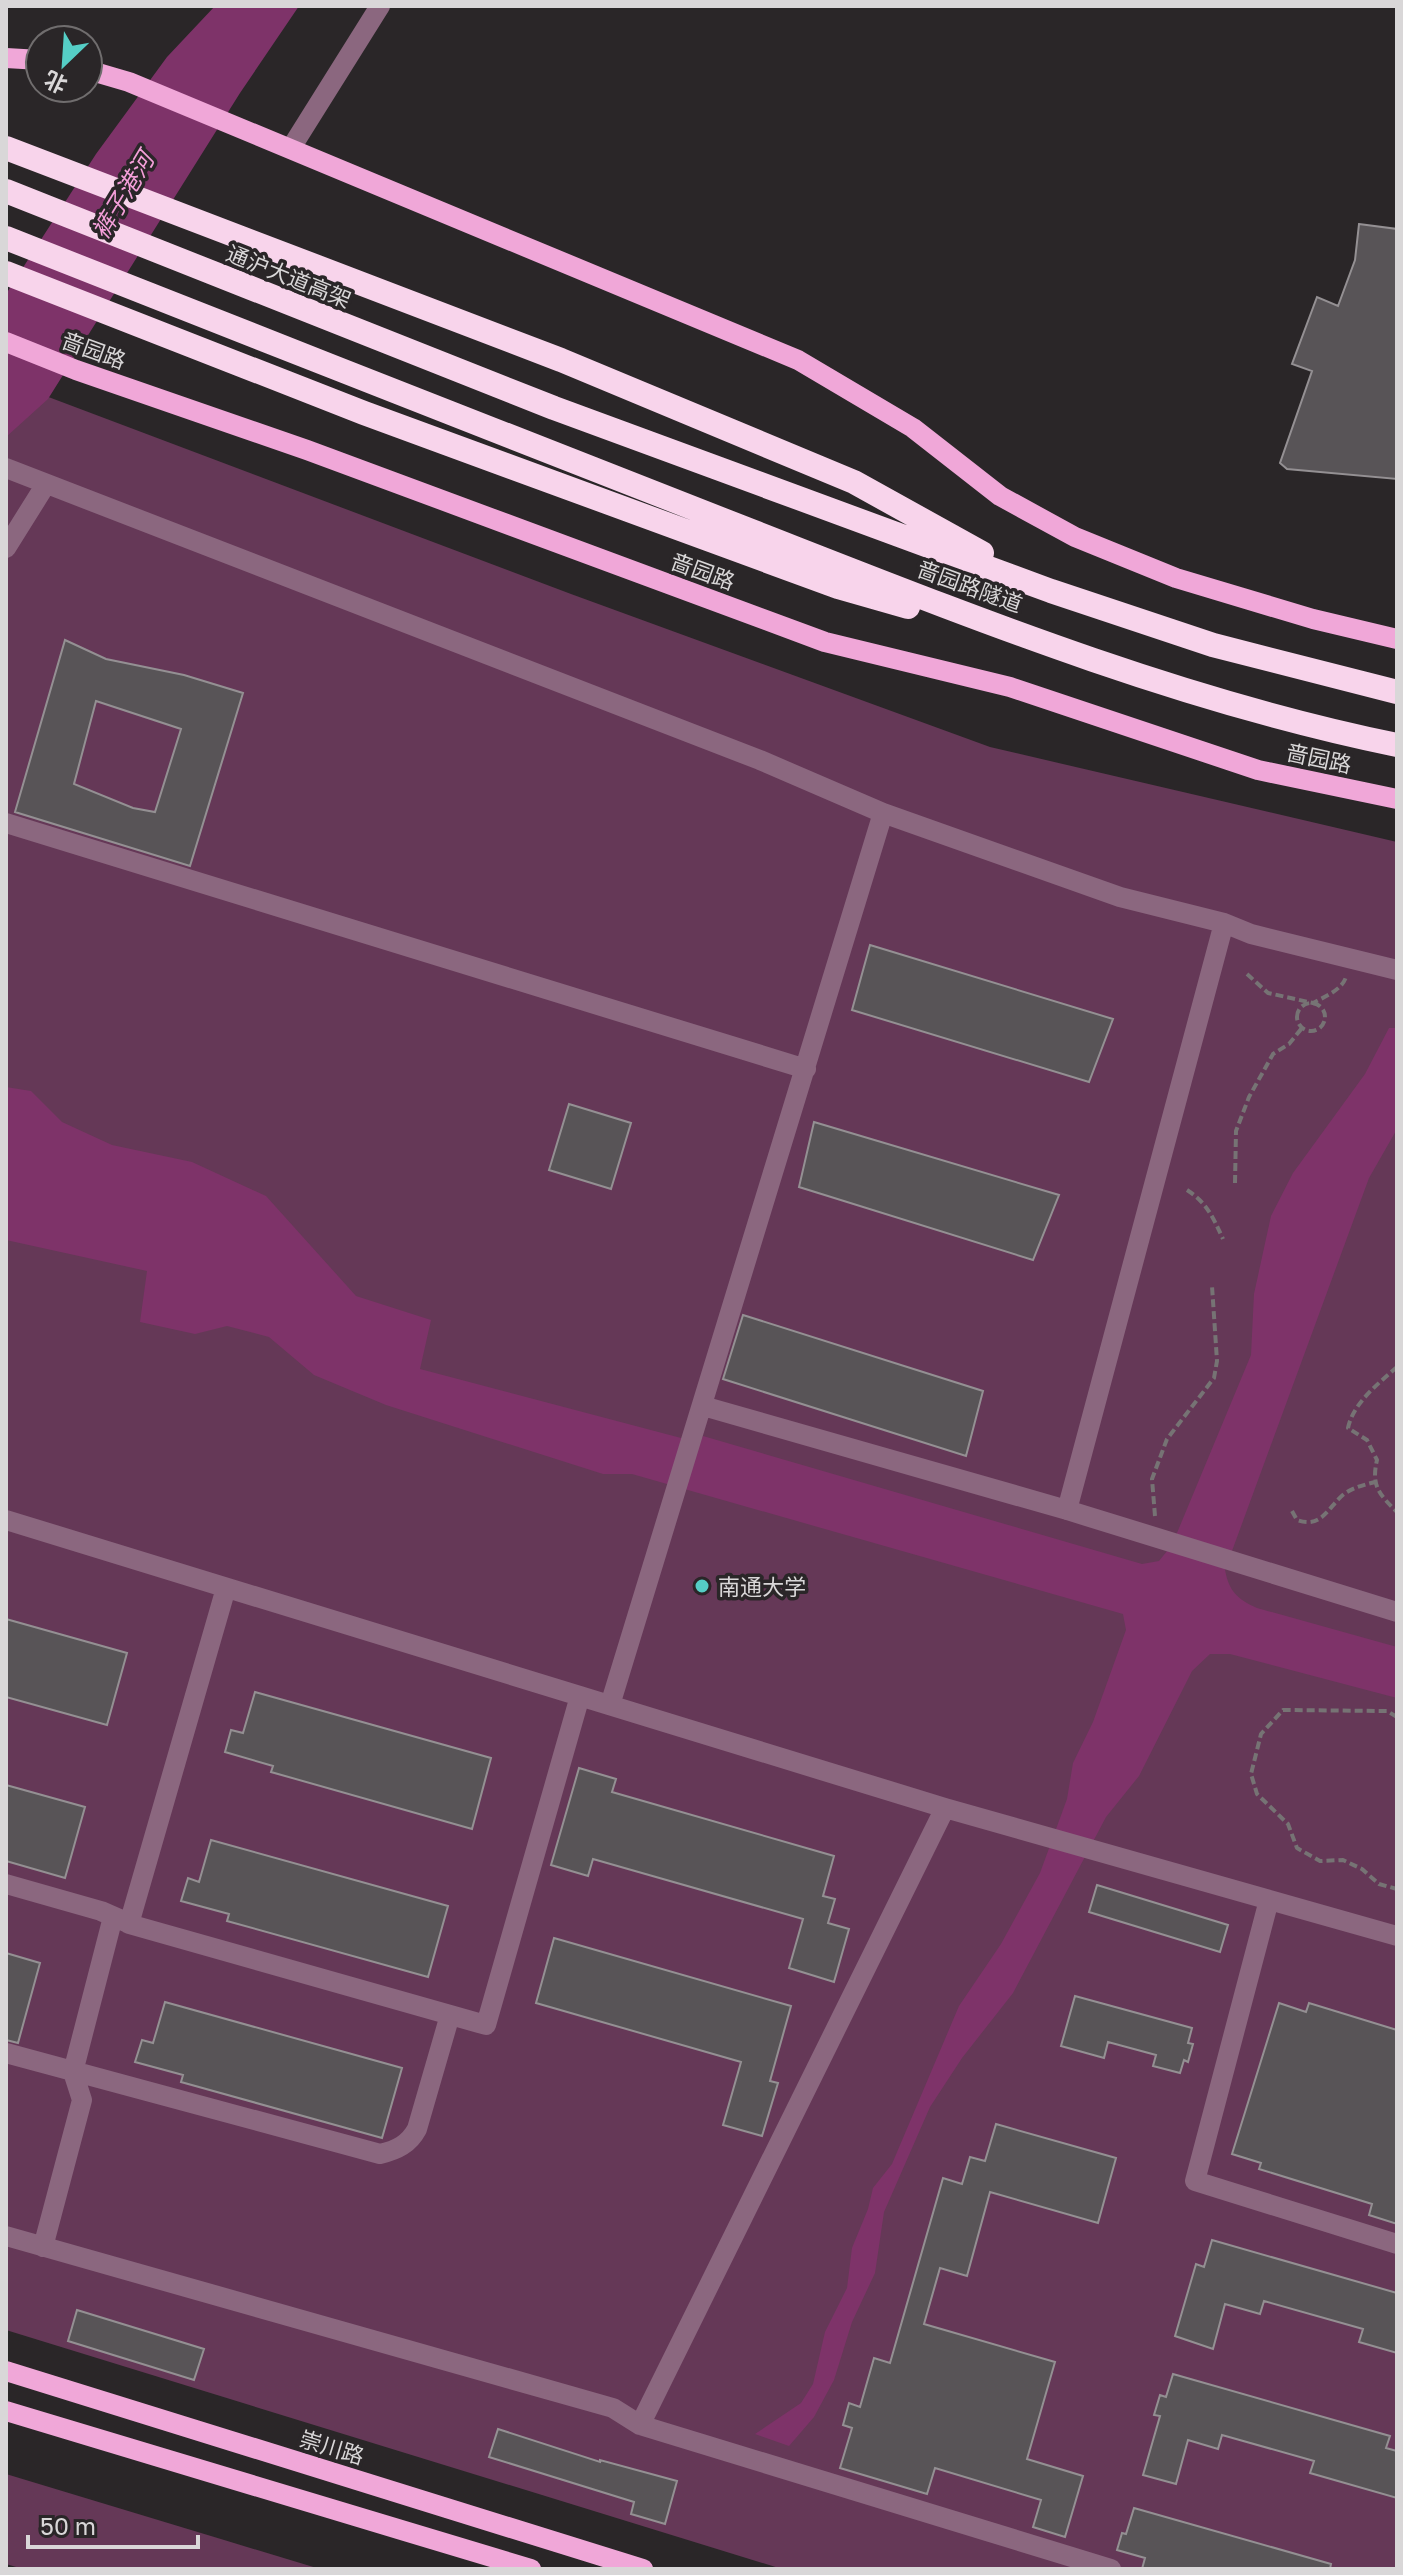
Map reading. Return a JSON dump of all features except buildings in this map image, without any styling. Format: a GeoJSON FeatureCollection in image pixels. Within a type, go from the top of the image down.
{"type":"FeatureCollection","features":[{"type":"Feature","properties":{"kind":"highway"},"geometry":{"type":"LineString","coordinates":[[6,148],[561,360],[854,482],[1051,591]]}},
{"type":"Feature","properties":{"kind":"highway","name":"通沪大道高架"},"geometry":{"type":"LineString","coordinates":[[6,191],[554,408]]}},
{"type":"Feature","properties":{"kind":"highway","name":"啬园路隧道"},"geometry":{"type":"LineString","coordinates":[[13,240],[874,579],[1088,657],[1214,698],[1356,737],[1397,745]]}},
{"type":"Feature","properties":{"kind":"highway"},"geometry":{"type":"LineString","coordinates":[[8,274],[378,419],[838,587],[1088,657]]}},
{"type":"Feature","properties":{"kind":"highway","name":"啬园路隧道"},"geometry":{"type":"LineString","coordinates":[[554,408],[1051,591],[1213,645],[1397,692]]}},
{"type":"Feature","properties":{"kind":"main road"},"geometry":{"type":"LineString","coordinates":[[104,75],[291,148],[798,360],[913,428],[1000,496],[1075,537],[1176,578],[1313,619],[1397,639]]}},
{"type":"Feature","properties":{"kind":"main road","name":"啬园路"},"geometry":{"type":"LineString","coordinates":[[6,342],[825,642],[1010,687],[1258,770],[1397,799]]}},
{"type":"Feature","properties":{"kind":"main road","name":"崇川路"},"geometry":{"type":"LineString","coordinates":[[6,2371],[643,2569]]}},
{"type":"Feature","properties":{"kind":"main road"},"geometry":{"type":"LineString","coordinates":[[6,2411],[531,2569]]}},
{"type":"Feature","properties":{"kind":"street"},"geometry":{"type":"LineString","coordinates":[[291,148],[380,6]]}},
{"type":"Feature","properties":{"kind":"street"},"geometry":{"type":"LineString","coordinates":[[6,468],[760,760],[883,813],[1120,897],[1397,970]]}},
{"type":"Feature","properties":{"kind":"street"},"geometry":{"type":"LineString","coordinates":[[6,548],[46,484]]}},
{"type":"Feature","properties":{"kind":"street"},"geometry":{"type":"LineString","coordinates":[[610,1705],[883,813]]}},
{"type":"Feature","properties":{"kind":"street"},"geometry":{"type":"LineString","coordinates":[[6,823],[806,1069]]}},
{"type":"Feature","properties":{"kind":"street"},"geometry":{"type":"LineString","coordinates":[[1067,1510],[1224,923]]}},
{"type":"Feature","properties":{"kind":"street"},"geometry":{"type":"LineString","coordinates":[[703,1406],[1067,1510],[1397,1612]]}},
{"type":"Feature","properties":{"kind":"street"},"geometry":{"type":"LineString","coordinates":[[6,1520],[945,1808],[1397,1936]]}},
{"type":"Feature","properties":{"kind":"street"},"geometry":{"type":"LineString","coordinates":[[43,2247],[82,2100],[73,2072],[226,1588]]}},
{"type":"Feature","properties":{"kind":"street"},"geometry":{"type":"LineString","coordinates":[[6,1884],[486,2025],[580,1696]]}},
{"type":"Feature","properties":{"kind":"street"},"geometry":{"type":"LineString","coordinates":[[640,2425],[945,1808]]}},
{"type":"Feature","properties":{"kind":"street"},"geometry":{"type":"LineString","coordinates":[[1269,1900],[1195,2181],[1397,2244]]}},
{"type":"Feature","properties":{"kind":"street"},"geometry":{"type":"LineString","coordinates":[[6,2053],[380,2154],[395,2150],[411,2140],[417,2129],[450,2015]]}},
{"type":"Feature","properties":{"kind":"street"},"geometry":{"type":"LineString","coordinates":[[6,2236],[613,2408],[640,2425],[1111,2569]]}},
{"type":"Feature","properties":{"kind":"path"},"geometry":{"type":"LineString","coordinates":[[1247,974],[1268,993],[1313,1003],[1320,1006],[1325,1013],[1325,1021],[1314,1032],[1302,1028],[1296,1018],[1298,1010],[1304,1004],[1313,1003],[1344,983],[1351,960]]}},
{"type":"Feature","properties":{"kind":"path"},"geometry":{"type":"LineString","coordinates":[[1235,1183],[1236,1131],[1249,1097],[1273,1054],[1289,1044],[1302,1028]]}},
{"type":"Feature","properties":{"kind":"path"},"geometry":{"type":"LineString","coordinates":[[1187,1190],[1201,1199],[1212,1212],[1223,1239]]}},
{"type":"Feature","properties":{"kind":"path"},"geometry":{"type":"LineString","coordinates":[[1162,1540],[1152,1479],[1167,1439],[1214,1378],[1217,1361],[1212,1286]]}},
{"type":"Feature","properties":{"kind":"path"},"geometry":{"type":"LineString","coordinates":[[1397,1367],[1373,1389],[1350,1419],[1348,1428],[1367,1440],[1377,1460],[1373,1478],[1382,1497],[1397,1512]]}},
{"type":"Feature","properties":{"kind":"path"},"geometry":{"type":"LineString","coordinates":[[1292,1511],[1297,1520],[1306,1524],[1322,1519],[1344,1494],[1358,1486],[1375,1482]]}},
{"type":"Feature","properties":{"kind":"path"},"geometry":{"type":"LineString","coordinates":[[1397,1717],[1387,1711],[1283,1710],[1261,1734],[1251,1774],[1257,1794],[1288,1824],[1297,1848],[1320,1861],[1343,1860],[1362,1869],[1379,1884],[1397,1889]]}},
{"type":"Feature","properties":{"kind":"shaded area","name":"南通大学"},"geometry":{"type":"Polygon","coordinates":[[[6,381],[571,594],[990,747],[1397,842],[1397,2569],[782,2569],[6,2330],[6,381]]]}},
{"type":"Feature","properties":{"kind":"shaded area"},"geometry":{"type":"Polygon","coordinates":[[[6,2474],[320,2569],[23,2569],[6,2564],[6,2474]]]}},
{"type":"Feature","properties":{"kind":"water","name":"裤子港河"},"geometry":{"type":"Polygon","coordinates":[[[215,6],[299,6],[240,93],[48,399],[6,437],[6,294],[96,154],[167,57],[215,6]]]}},
{"type":"Feature","properties":{"kind":"water"},"geometry":{"type":"Polygon","coordinates":[[[1389,1028],[1397,1028],[1397,1129],[1369,1178],[1225,1570],[1235,1594],[1257,1608],[1397,1647],[1397,1698],[1230,1654],[1210,1654],[1192,1671],[1139,1776],[1106,1817],[1013,1993],[962,2058],[930,2107],[884,2212],[875,2273],[852,2322],[834,2380],[814,2417],[789,2446],[755,2434],[801,2403],[813,2384],[825,2332],[847,2288],[852,2248],[873,2188],[892,2164],[959,2006],[1001,1944],[1040,1873],[1067,1799],[1073,1763],[1093,1722],[1126,1630],[1123,1614],[632,1474],[603,1474],[386,1405],[314,1375],[269,1337],[227,1326],[195,1334],[140,1322],[147,1271],[6,1240],[6,1087],[31,1091],[62,1122],[112,1145],[192,1162],[266,1196],[356,1296],[431,1320],[420,1369],[700,1443],[703,1436],[1142,1564],[1159,1561],[1172,1545],[1251,1355],[1254,1294],[1271,1216],[1293,1173],[1365,1074],[1389,1028]]]}},
{"type":"Feature","properties":{"kind":"place","name":"南通大学"},"geometry":{"type":"Point","coordinates":[702,1586]}}]}
